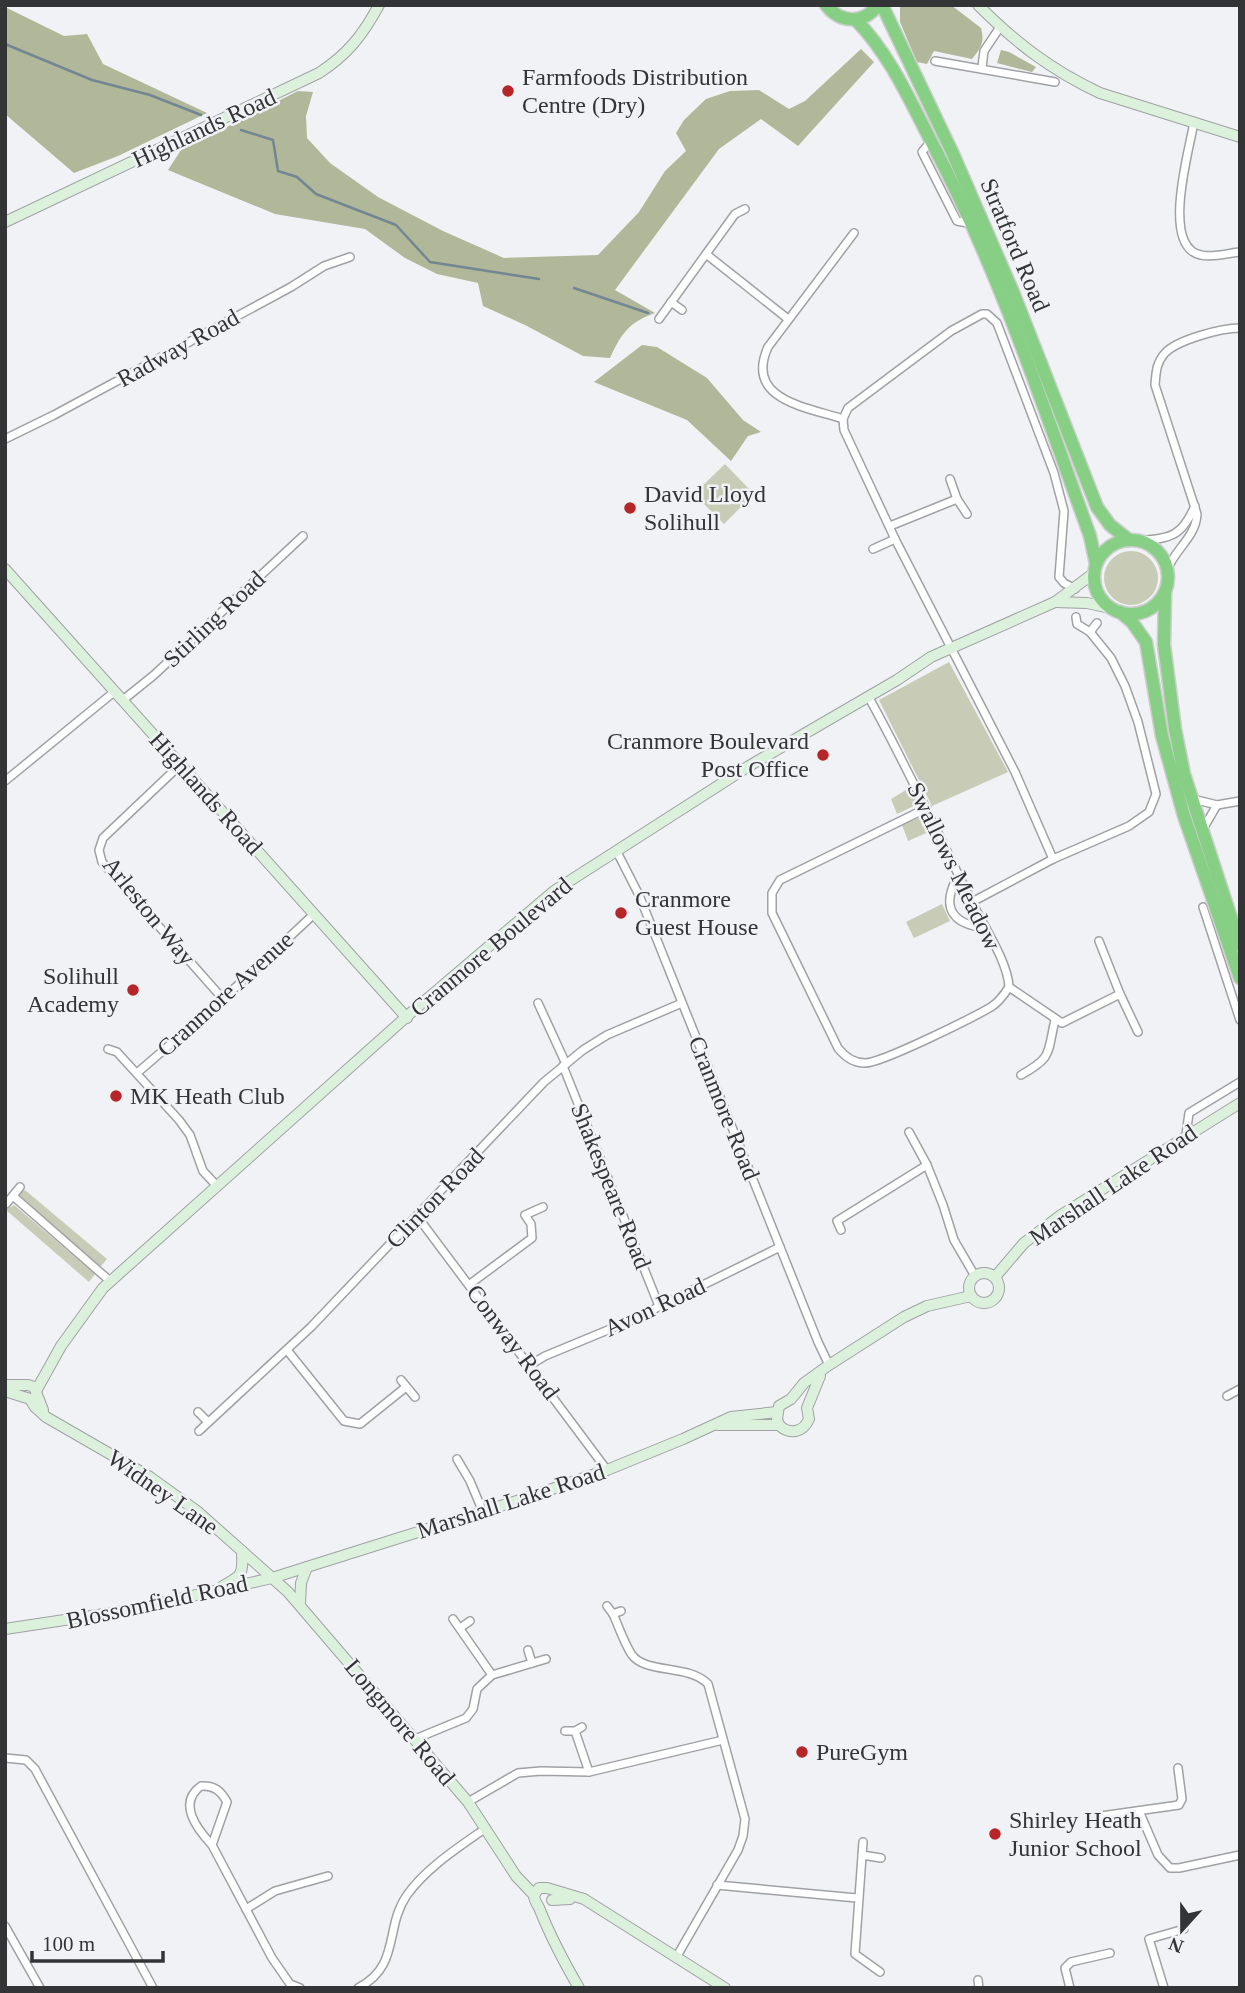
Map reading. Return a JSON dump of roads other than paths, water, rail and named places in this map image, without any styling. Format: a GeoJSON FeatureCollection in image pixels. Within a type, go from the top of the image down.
{"type":"FeatureCollection","features":[{"type":"Feature","properties":{"kind":"highway"},"geometry":{"type":"LineString","coordinates":[[826,5],[836,15],[856,20],[870,14],[880,5]]}},
{"type":"Feature","properties":{"kind":"highway","name":"Stratford Road"},"geometry":{"type":"LineString","coordinates":[[880,5],[953,154],[1013,292],[1097,507],[1110,525],[1133,540]]}},
{"type":"Feature","properties":{"kind":"highway","name":"Stratford Road"},"geometry":{"type":"LineString","coordinates":[[856,20],[889,62],[973,224],[1004,298],[1090,536],[1095,569]]}},
{"type":"Feature","properties":{"kind":"highway"},"geometry":{"type":"LineString","coordinates":[[1240,945],[1184,774],[1175,729],[1164,645],[1166,594],[1169,585],[1167,570],[1156,551],[1148,544],[1133,540],[1110,546],[1101,555],[1095,569],[1097,592],[1146,642],[1162,736],[1184,816],[1240,978]]}},
{"type":"Feature","properties":{"kind":"highway"},"geometry":{"type":"LineString","coordinates":[[1115,610],[1142,613],[1150,610],[1166,594]]}},
{"type":"Feature","properties":{"kind":"street","name":"Highlands Road"},"geometry":{"type":"LineString","coordinates":[[5,222],[319,73],[350,50],[363,35],[379,5]]}},
{"type":"Feature","properties":{"kind":"street"},"geometry":{"type":"LineString","coordinates":[[978,5],[1042,62],[1079,83],[1100,93],[1240,137]]}},
{"type":"Feature","properties":{"kind":"street"},"geometry":{"type":"LineString","coordinates":[[982,67],[984,51],[1000,27]]}},
{"type":"Feature","properties":{"kind":"street"},"geometry":{"type":"LineString","coordinates":[[935,61],[982,67],[1055,82]]}},
{"type":"Feature","properties":{"kind":"street"},"geometry":{"type":"LineString","coordinates":[[1194,122],[1182,176],[1182,236],[1189,247],[1202,256],[1240,252]]}},
{"type":"Feature","properties":{"kind":"street"},"geometry":{"type":"LineString","coordinates":[[659,319],[735,214],[745,209]]}},
{"type":"Feature","properties":{"kind":"street"},"geometry":{"type":"LineString","coordinates":[[853,233],[788,318],[763,358],[762,372],[766,386],[775,395],[788,401],[843,419],[844,430],[895,539],[1015,772],[1053,859]]}},
{"type":"Feature","properties":{"kind":"street"},"geometry":{"type":"LineString","coordinates":[[706,254],[788,318]]}},
{"type":"Feature","properties":{"kind":"street","name":"Radway Road"},"geometry":{"type":"LineString","coordinates":[[5,439],[291,287],[324,266],[350,257]]}},
{"type":"Feature","properties":{"kind":"street"},"geometry":{"type":"LineString","coordinates":[[671,302],[682,310]]}},
{"type":"Feature","properties":{"kind":"street","name":"Stratford Road"},"geometry":{"type":"LineString","coordinates":[[843,419],[848,408],[951,331],[982,314],[987,314],[997,323],[1054,473],[1064,511],[1059,577],[1063,583],[1075,589]]}},
{"type":"Feature","properties":{"kind":"street"},"geometry":{"type":"LineString","coordinates":[[1167,570],[1172,557],[1197,524],[1195,505],[1155,386],[1156,368],[1163,356],[1174,347],[1214,332],[1240,328]]}},
{"type":"Feature","properties":{"kind":"street"},"geometry":{"type":"LineString","coordinates":[[950,479],[957,499],[967,513]]}},
{"type":"Feature","properties":{"kind":"street"},"geometry":{"type":"LineString","coordinates":[[890,526],[957,499]]}},
{"type":"Feature","properties":{"kind":"street"},"geometry":{"type":"LineString","coordinates":[[1133,540],[1173,536],[1187,523],[1195,505]]}},
{"type":"Feature","properties":{"kind":"street","name":"Stirling Road"},"geometry":{"type":"LineString","coordinates":[[122,700],[154,675],[303,536]]}},
{"type":"Feature","properties":{"kind":"street"},"geometry":{"type":"LineString","coordinates":[[873,549],[895,539]]}},
{"type":"Feature","properties":{"kind":"street","name":"Highlands Road"},"geometry":{"type":"LineString","coordinates":[[5,569],[407,1018]]}},
{"type":"Feature","properties":{"kind":"street","name":"Cranmore Boulevard"},"geometry":{"type":"LineString","coordinates":[[30,1392],[95,1298],[110,1281],[534,906],[574,877],[749,766],[950,647],[1055,602],[1075,589],[1095,569]]}},
{"type":"Feature","properties":{"kind":"street","name":"Cranmore Boulevard"},"geometry":{"type":"LineString","coordinates":[[1055,602],[1087,603],[1115,610]]}},
{"type":"Feature","properties":{"kind":"street"},"geometry":{"type":"LineString","coordinates":[[971,902],[1053,859],[1129,826],[1149,812],[1156,794],[1144,743],[1121,677],[1111,658],[1090,632],[1077,624],[1076,617]]}},
{"type":"Feature","properties":{"kind":"street"},"geometry":{"type":"LineString","coordinates":[[1090,632],[1097,623]]}},
{"type":"Feature","properties":{"kind":"street"},"geometry":{"type":"LineString","coordinates":[[5,780],[114,692]]}},
{"type":"Feature","properties":{"kind":"street","name":"Swallows Meadow"},"geometry":{"type":"LineString","coordinates":[[869,696],[986,928],[1009,977],[1009,987]]}},
{"type":"Feature","properties":{"kind":"street"},"geometry":{"type":"LineString","coordinates":[[1144,743],[1162,736]]}},
{"type":"Feature","properties":{"kind":"street","name":"Arleston Way"},"geometry":{"type":"LineString","coordinates":[[181,764],[103,838],[99,849],[102,862],[223,999]]}},
{"type":"Feature","properties":{"kind":"street"},"geometry":{"type":"LineString","coordinates":[[1193,800],[1217,805],[1240,801]]}},
{"type":"Feature","properties":{"kind":"street"},"geometry":{"type":"LineString","coordinates":[[1202,830],[1217,805]]}},
{"type":"Feature","properties":{"kind":"street"},"geometry":{"type":"LineString","coordinates":[[927,808],[780,880],[772,893],[772,913],[838,1048],[853,1061],[873,1063],[992,1007],[1009,987],[1062,1023],[1120,994]]}},
{"type":"Feature","properties":{"kind":"street","name":"Cranmore Road"},"geometry":{"type":"LineString","coordinates":[[617,852],[639,895],[826,1368]]}},
{"type":"Feature","properties":{"kind":"street"},"geometry":{"type":"LineString","coordinates":[[959,874],[948,897],[954,916],[969,926],[986,928]]}},
{"type":"Feature","properties":{"kind":"street"},"geometry":{"type":"LineString","coordinates":[[1203,907],[1240,1020]]}},
{"type":"Feature","properties":{"kind":"street","name":"Cranmore Avenue"},"geometry":{"type":"LineString","coordinates":[[136,1073],[223,999],[313,915]]}},
{"type":"Feature","properties":{"kind":"street"},"geometry":{"type":"LineString","coordinates":[[1098,941],[1138,1032]]}},
{"type":"Feature","properties":{"kind":"street","name":"Shakespeare Road"},"geometry":{"type":"LineString","coordinates":[[538,1003],[659,1306]]}},
{"type":"Feature","properties":{"kind":"street","name":"Clinton Road"},"geometry":{"type":"LineString","coordinates":[[199,1431],[287,1350],[523,1102],[565,1065],[607,1035],[682,1003]]}},
{"type":"Feature","properties":{"kind":"street"},"geometry":{"type":"LineString","coordinates":[[1021,1075],[1046,1058],[1055,1020]]}},
{"type":"Feature","properties":{"kind":"street"},"geometry":{"type":"LineString","coordinates":[[108,1049],[117,1052],[179,1120],[190,1135],[204,1171],[217,1186]]}},
{"type":"Feature","properties":{"kind":"street"},"geometry":{"type":"LineString","coordinates":[[1186,1135],[1189,1113],[1240,1082]]}},
{"type":"Feature","properties":{"kind":"street","name":"Marshall Lake Road"},"geometry":{"type":"LineString","coordinates":[[995,1278],[1024,1242],[1061,1215],[1240,1103]]}},
{"type":"Feature","properties":{"kind":"street"},"geometry":{"type":"LineString","coordinates":[[909,1132],[927,1165],[954,1240],[975,1276]]}},
{"type":"Feature","properties":{"kind":"street"},"geometry":{"type":"LineString","coordinates":[[841,1230],[837,1221],[927,1165]]}},
{"type":"Feature","properties":{"kind":"street"},"geometry":{"type":"LineString","coordinates":[[6,1203],[20,1186]]}},
{"type":"Feature","properties":{"kind":"street"},"geometry":{"type":"LineString","coordinates":[[13,1196],[110,1281]]}},
{"type":"Feature","properties":{"kind":"street"},"geometry":{"type":"LineString","coordinates":[[470,1284],[532,1238],[531,1224],[525,1215],[543,1207]]}},
{"type":"Feature","properties":{"kind":"street","name":"Conway Road"},"geometry":{"type":"LineString","coordinates":[[417,1216],[607,1470]]}},
{"type":"Feature","properties":{"kind":"street","name":"Avon Road"},"geometry":{"type":"LineString","coordinates":[[530,1365],[780,1247]]}},
{"type":"Feature","properties":{"kind":"street"},"geometry":{"type":"LineString","coordinates":[[779,1425],[779,1406],[791,1399],[804,1383],[826,1368],[904,1317],[927,1306],[971,1296],[984,1304],[994,1300],[1000,1290],[995,1278],[983,1273],[975,1276],[969,1285],[971,1296]]}},
{"type":"Feature","properties":{"kind":"street"},"geometry":{"type":"LineString","coordinates":[[287,1350],[344,1420],[351,1423],[360,1424],[406,1387]]}},
{"type":"Feature","properties":{"kind":"street","name":"Marshall Lake Road"},"geometry":{"type":"LineString","coordinates":[[710,1426],[779,1425],[787,1431],[797,1432],[808,1419],[807,1408],[815,1383],[826,1368]]}},
{"type":"Feature","properties":{"kind":"street"},"geometry":{"type":"LineString","coordinates":[[401,1380],[415,1397]]}},
{"type":"Feature","properties":{"kind":"street"},"geometry":{"type":"LineString","coordinates":[[5,1385],[30,1392]]}},
{"type":"Feature","properties":{"kind":"street"},"geometry":{"type":"LineString","coordinates":[[1227,1396],[1240,1389]]}},
{"type":"Feature","properties":{"kind":"street"},"geometry":{"type":"LineString","coordinates":[[5,1391],[30,1392]]}},
{"type":"Feature","properties":{"kind":"street","name":"Widney Lane"},"geometry":{"type":"LineString","coordinates":[[30,1392],[35,1407],[46,1417],[150,1477],[197,1511],[272,1578]]}},
{"type":"Feature","properties":{"kind":"street"},"geometry":{"type":"LineString","coordinates":[[791,1399],[800,1401],[807,1408]]}},
{"type":"Feature","properties":{"kind":"street"},"geometry":{"type":"LineString","coordinates":[[198,1412],[208,1422]]}},
{"type":"Feature","properties":{"kind":"street","name":"Marshall Lake Road"},"geometry":{"type":"LineString","coordinates":[[307,1567],[607,1470],[731,1417],[777,1412]]}},
{"type":"Feature","properties":{"kind":"street"},"geometry":{"type":"LineString","coordinates":[[457,1459],[483,1512]]}},
{"type":"Feature","properties":{"kind":"street"},"geometry":{"type":"LineString","coordinates":[[206,1594],[238,1578],[243,1570],[242,1551]]}},
{"type":"Feature","properties":{"kind":"street"},"geometry":{"type":"LineString","coordinates":[[300,1605],[301,1583],[307,1567]]}},
{"type":"Feature","properties":{"kind":"street","name":"Blossomfield Road"},"geometry":{"type":"LineString","coordinates":[[5,1629],[113,1613],[206,1594],[307,1567]]}},
{"type":"Feature","properties":{"kind":"street","name":"Longmore Road"},"geometry":{"type":"LineString","coordinates":[[272,1578],[300,1605],[468,1802],[516,1876],[536,1892]]}},
{"type":"Feature","properties":{"kind":"street"},"geometry":{"type":"LineString","coordinates":[[607,1606],[617,1612],[633,1656],[640,1662],[693,1674],[708,1684],[745,1826],[737,1850],[677,1956]]}},
{"type":"Feature","properties":{"kind":"street"},"geometry":{"type":"LineString","coordinates":[[453,1619],[492,1675]]}},
{"type":"Feature","properties":{"kind":"street"},"geometry":{"type":"LineString","coordinates":[[460,1628],[470,1620]]}},
{"type":"Feature","properties":{"kind":"street"},"geometry":{"type":"LineString","coordinates":[[528,1650],[532,1663]]}},
{"type":"Feature","properties":{"kind":"street"},"geometry":{"type":"LineString","coordinates":[[415,1739],[467,1718],[473,1709],[477,1689],[492,1675],[546,1659]]}},
{"type":"Feature","properties":{"kind":"street"},"geometry":{"type":"LineString","coordinates":[[565,1731],[578,1729],[589,1772]]}},
{"type":"Feature","properties":{"kind":"street"},"geometry":{"type":"LineString","coordinates":[[468,1802],[518,1773],[589,1772],[723,1740]]}},
{"type":"Feature","properties":{"kind":"street"},"geometry":{"type":"LineString","coordinates":[[5,1758],[26,1760],[35,1769],[153,1988]]}},
{"type":"Feature","properties":{"kind":"street"},"geometry":{"type":"LineString","coordinates":[[1101,1816],[1179,1805],[1182,1799],[1178,1768]]}},
{"type":"Feature","properties":{"kind":"street"},"geometry":{"type":"LineString","coordinates":[[212,1845],[227,1802],[220,1790],[201,1786],[192,1793],[189,1807],[200,1833],[212,1845],[272,1958],[290,1986],[300,1988]]}},
{"type":"Feature","properties":{"kind":"street"},"geometry":{"type":"LineString","coordinates":[[1139,1811],[1158,1855],[1170,1868],[1240,1855]]}},
{"type":"Feature","properties":{"kind":"street"},"geometry":{"type":"LineString","coordinates":[[358,1988],[369,1982],[383,1967],[390,1952],[400,1908],[411,1889],[449,1854],[486,1828]]}},
{"type":"Feature","properties":{"kind":"street"},"geometry":{"type":"LineString","coordinates":[[863,1842],[855,1954],[880,1972]]}},
{"type":"Feature","properties":{"kind":"street"},"geometry":{"type":"LineString","coordinates":[[862,1854],[881,1858]]}},
{"type":"Feature","properties":{"kind":"street"},"geometry":{"type":"LineString","coordinates":[[246,1909],[275,1891],[328,1876]]}},
{"type":"Feature","properties":{"kind":"street"},"geometry":{"type":"LineString","coordinates":[[717,1885],[858,1898]]}},
{"type":"Feature","properties":{"kind":"street"},"geometry":{"type":"LineString","coordinates":[[536,1892],[547,1901]]}},
{"type":"Feature","properties":{"kind":"street"},"geometry":{"type":"LineString","coordinates":[[536,1892],[535,1902],[572,1895],[677,1956],[725,1988]]}},
{"type":"Feature","properties":{"kind":"street"},"geometry":{"type":"LineString","coordinates":[[547,1901],[544,1921],[548,1934],[579,1988]]}},
{"type":"Feature","properties":{"kind":"street"},"geometry":{"type":"LineString","coordinates":[[5,1926],[40,1988]]}},
{"type":"Feature","properties":{"kind":"street"},"geometry":{"type":"LineString","coordinates":[[1164,1988],[1149,1939],[1184,1928]]}},
{"type":"Feature","properties":{"kind":"street"},"geometry":{"type":"LineString","coordinates":[[1070,1988],[1065,1968],[1072,1962],[1110,1953]]}},
{"type":"Feature","properties":{"kind":"street"},"geometry":{"type":"LineString","coordinates":[[873,1966],[879,1957]]}},
{"type":"Feature","properties":{"kind":"waterway"},"geometry":{"type":"LineString","coordinates":[[5,44],[92,80],[150,95],[201,115]]}},
{"type":"Feature","properties":{"kind":"waterway"},"geometry":{"type":"LineString","coordinates":[[241,130],[273,140],[278,171],[297,177],[316,194],[396,225],[430,262],[539,279]]}},
{"type":"Feature","properties":{"kind":"waterway"},"geometry":{"type":"LineString","coordinates":[[574,288],[648,313]]}},
{"type":"Feature","properties":{"kind":"place","name":"Farmfoods Distribution Centre (Dry)"},"geometry":{"type":"Point","coordinates":[508,91]}},
{"type":"Feature","properties":{"kind":"place","name":"David Lloyd Solihull"},"geometry":{"type":"Point","coordinates":[630,508]}},
{"type":"Feature","properties":{"kind":"place","name":"Cranmore Boulevard Post Office"},"geometry":{"type":"Point","coordinates":[823,755]}},
{"type":"Feature","properties":{"kind":"place","name":"Cranmore Guest House"},"geometry":{"type":"Point","coordinates":[621,913]}},
{"type":"Feature","properties":{"kind":"place","name":"Solihull Academy"},"geometry":{"type":"Point","coordinates":[133,990]}},
{"type":"Feature","properties":{"kind":"place","name":"MK Heath Club"},"geometry":{"type":"Point","coordinates":[116,1096]}},
{"type":"Feature","properties":{"kind":"place","name":"PureGym"},"geometry":{"type":"Point","coordinates":[802,1752]}},
{"type":"Feature","properties":{"kind":"place","name":"Shirley Heath Junior School"},"geometry":{"type":"Point","coordinates":[995,1834]}}]}
